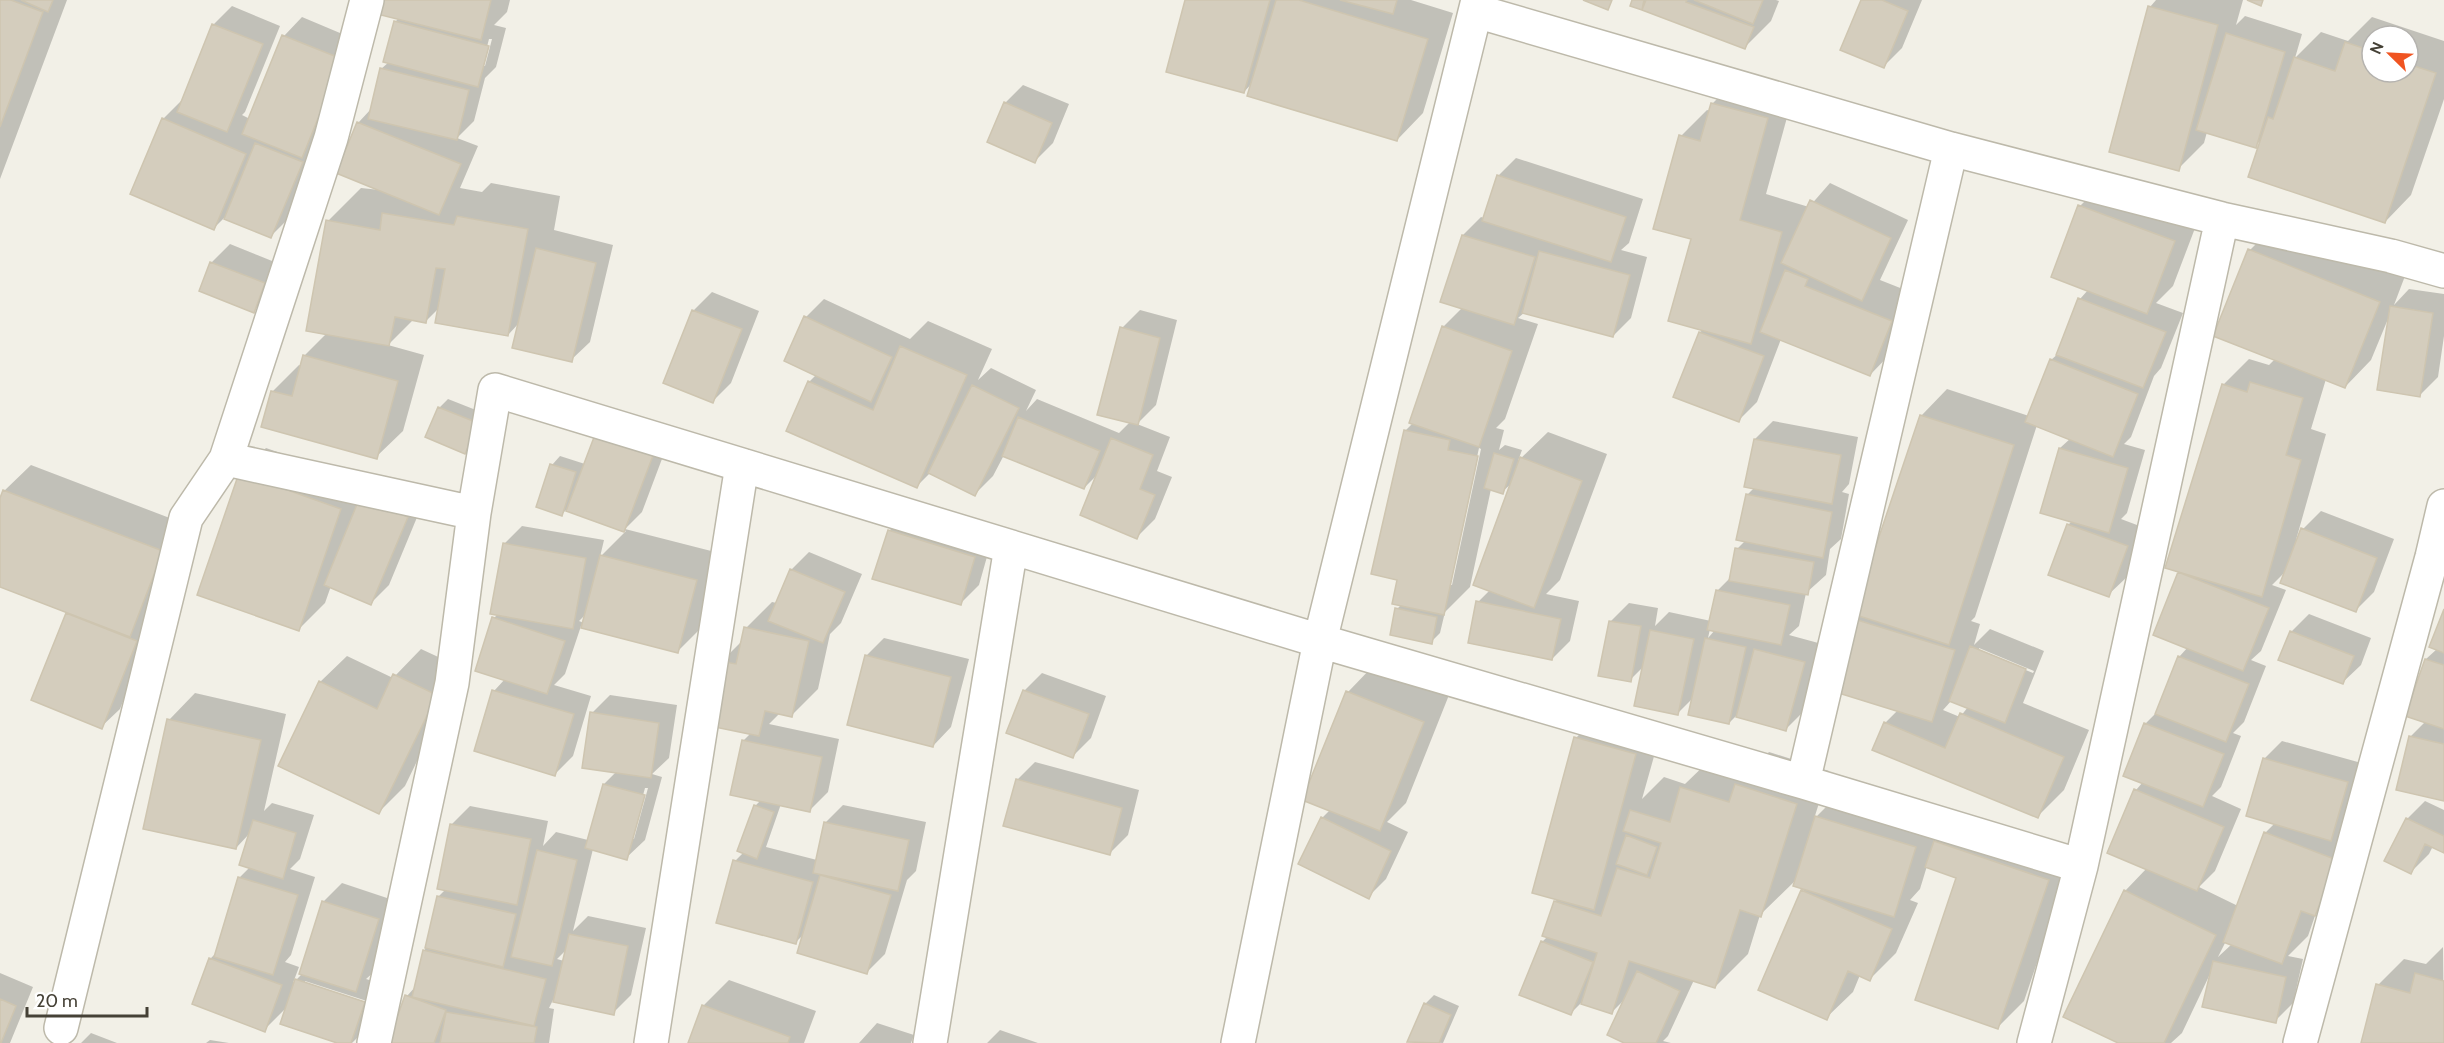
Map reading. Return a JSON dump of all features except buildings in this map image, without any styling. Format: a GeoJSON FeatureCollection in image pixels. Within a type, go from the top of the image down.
{"type":"FeatureCollection","features":[{"type":"Feature","properties":{"kind":"street"},"geometry":{"type":"LineString","coordinates":[[61,1028],[186,518],[226,459],[331,138],[367,0]]}},
{"type":"Feature","properties":{"kind":"street"},"geometry":{"type":"LineString","coordinates":[[1238,1043],[1320,641],[1477,5],[1951,149],[2223,219],[2391,256],[2444,271]]}},
{"type":"Feature","properties":{"kind":"street"},"geometry":{"type":"LineString","coordinates":[[1803,782],[1951,149]]}},
{"type":"Feature","properties":{"kind":"street"},"geometry":{"type":"LineString","coordinates":[[2034,1043],[2081,866],[2223,219]]}},
{"type":"Feature","properties":{"kind":"street"},"geometry":{"type":"LineString","coordinates":[[374,1043],[452,683],[474,513],[495,390],[1320,641],[2081,866]]}},
{"type":"Feature","properties":{"kind":"street"},"geometry":{"type":"LineString","coordinates":[[226,459],[474,513]]}},
{"type":"Feature","properties":{"kind":"street"},"geometry":{"type":"LineString","coordinates":[[651,1043],[742,465]]}},
{"type":"Feature","properties":{"kind":"street"},"geometry":{"type":"LineString","coordinates":[[2300,1043],[2438,559],[2444,506]]}},
{"type":"Feature","properties":{"kind":"street"},"geometry":{"type":"LineString","coordinates":[[930,1043],[1011,547]]}}]}
